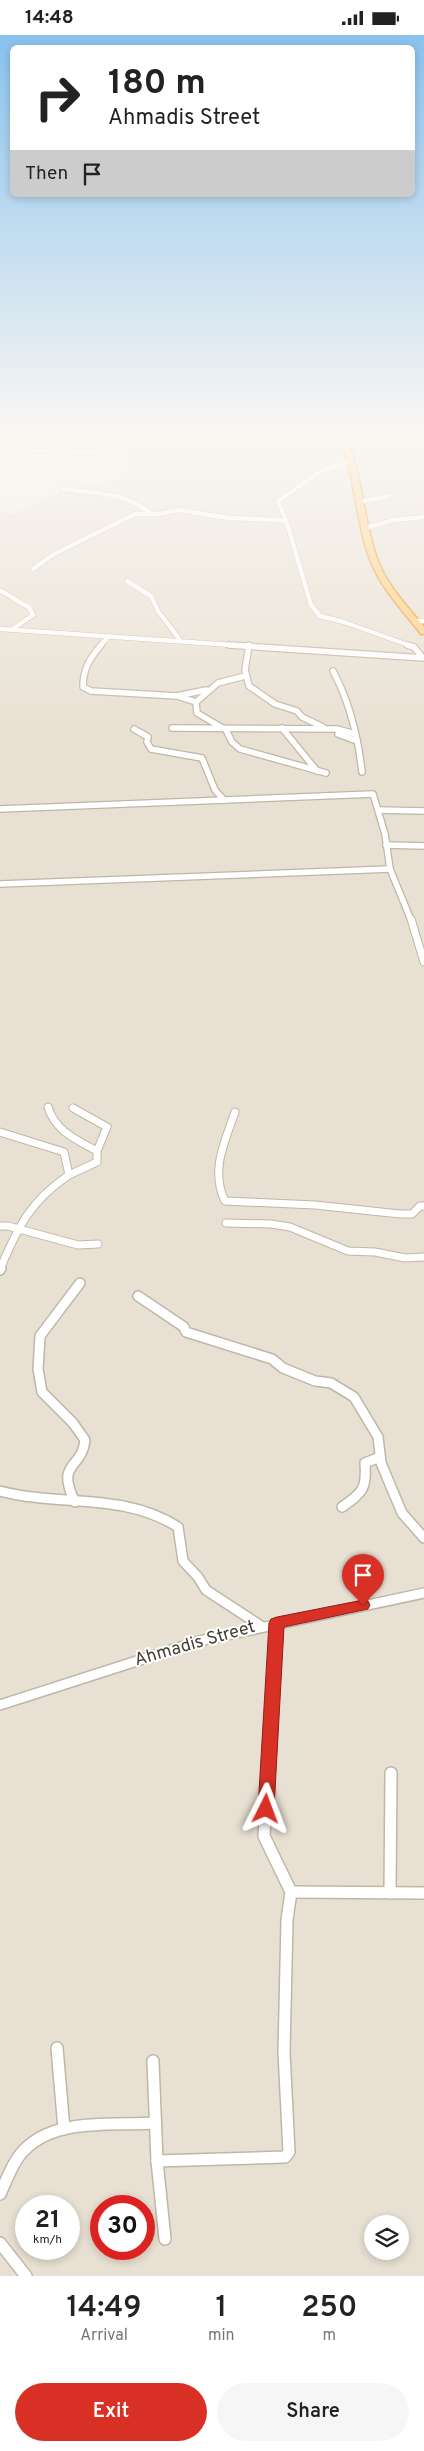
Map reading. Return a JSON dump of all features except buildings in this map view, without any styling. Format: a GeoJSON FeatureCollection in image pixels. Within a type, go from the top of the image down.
{"type":"FeatureCollection","features":[{"type":"Feature","properties":{"kind":"highway"},"geometry":{"type":"LineString","coordinates":[[366,534],[372,555],[382,577],[424,632]]}},
{"type":"Feature","properties":{"kind":"street"},"geometry":{"type":"LineString","coordinates":[[33,569],[54,554],[95,534]]}},
{"type":"Feature","properties":{"kind":"street"},"geometry":{"type":"LineString","coordinates":[[290,534],[311,605],[320,617],[344,622],[414,647],[423,657]]}},
{"type":"Feature","properties":{"kind":"street"},"geometry":{"type":"LineString","coordinates":[[127,581],[151,596],[158,611],[180,640]]}},
{"type":"Feature","properties":{"kind":"street"},"geometry":{"type":"LineString","coordinates":[[0,591],[7,593],[15,602],[29,607],[33,615],[11,630],[0,634]]}},
{"type":"Feature","properties":{"kind":"street"},"geometry":{"type":"LineString","coordinates":[[414,621],[424,621]]}},
{"type":"Feature","properties":{"kind":"street"},"geometry":{"type":"LineString","coordinates":[[0,629],[423,657]]}},
{"type":"Feature","properties":{"kind":"street"},"geometry":{"type":"LineString","coordinates":[[109,636],[87,661],[82,677],[83,687],[91,691],[176,696],[196,701]]}},
{"type":"Feature","properties":{"kind":"street"},"geometry":{"type":"LineString","coordinates":[[249,645],[245,676],[249,686],[275,704],[297,711],[302,717],[357,741]]}},
{"type":"Feature","properties":{"kind":"street"},"geometry":{"type":"LineString","coordinates":[[333,671],[343,689],[357,741],[362,772]]}},
{"type":"Feature","properties":{"kind":"street"},"geometry":{"type":"LineString","coordinates":[[196,701],[206,690],[220,681],[245,676]]}},
{"type":"Feature","properties":{"kind":"street"},"geometry":{"type":"LineString","coordinates":[[176,696],[206,690]]}},
{"type":"Feature","properties":{"kind":"street"},"geometry":{"type":"LineString","coordinates":[[196,701],[198,713],[226,730],[232,743],[240,749],[326,773]]}},
{"type":"Feature","properties":{"kind":"street"},"geometry":{"type":"LineString","coordinates":[[172,728],[226,730],[325,728],[355,734]]}},
{"type":"Feature","properties":{"kind":"street"},"geometry":{"type":"LineString","coordinates":[[282,728],[317,771]]}},
{"type":"Feature","properties":{"kind":"street"},"geometry":{"type":"LineString","coordinates":[[134,729],[148,737],[147,742],[151,749],[202,758],[207,767],[214,793],[224,800]]}},
{"type":"Feature","properties":{"kind":"street"},"geometry":{"type":"LineString","coordinates":[[0,809],[373,793],[379,810],[390,869],[412,919],[424,962]]}},
{"type":"Feature","properties":{"kind":"street"},"geometry":{"type":"LineString","coordinates":[[379,810],[424,811]]}},
{"type":"Feature","properties":{"kind":"street"},"geometry":{"type":"LineString","coordinates":[[386,845],[424,846]]}},
{"type":"Feature","properties":{"kind":"street"},"geometry":{"type":"LineString","coordinates":[[0,884],[390,869]]}},
{"type":"Feature","properties":{"kind":"street"},"geometry":{"type":"LineString","coordinates":[[48,1107],[49,1114],[64,1132],[98,1151]]}},
{"type":"Feature","properties":{"kind":"street"},"geometry":{"type":"LineString","coordinates":[[0,1270],[24,1215],[47,1188],[97,1162],[98,1151],[107,1127],[73,1108]]}},
{"type":"Feature","properties":{"kind":"street"},"geometry":{"type":"LineString","coordinates":[[235,1112],[223,1142],[219,1173],[220,1194],[225,1201],[266,1205],[317,1205],[398,1214],[412,1214],[424,1206]]}},
{"type":"Feature","properties":{"kind":"street"},"geometry":{"type":"LineString","coordinates":[[0,1132],[64,1152],[69,1175]]}},
{"type":"Feature","properties":{"kind":"street"},"geometry":{"type":"LineString","coordinates":[[226,1223],[271,1224],[290,1227],[324,1243],[348,1251],[375,1252],[405,1258],[424,1257]]}},
{"type":"Feature","properties":{"kind":"street"},"geometry":{"type":"LineString","coordinates":[[0,1226],[18,1228],[78,1245],[98,1244]]}},
{"type":"Feature","properties":{"kind":"street"},"geometry":{"type":"LineString","coordinates":[[75,1502],[65,1483],[68,1471],[77,1459],[86,1441],[84,1434],[68,1420],[55,1402],[42,1392],[38,1369],[40,1336],[80,1283]]}},
{"type":"Feature","properties":{"kind":"street"},"geometry":{"type":"LineString","coordinates":[[138,1296],[184,1327],[188,1333],[272,1359],[283,1368],[315,1381],[331,1383],[354,1397],[378,1437],[380,1457],[390,1487],[402,1513],[424,1538]]}},
{"type":"Feature","properties":{"kind":"street"},"geometry":{"type":"LineString","coordinates":[[342,1507],[362,1493],[366,1479],[365,1463],[380,1457]]}},
{"type":"Feature","properties":{"kind":"street"},"geometry":{"type":"LineString","coordinates":[[0,1491],[17,1497],[131,1506],[170,1520],[178,1527],[183,1561],[198,1577],[206,1590],[261,1626]]}},
{"type":"Feature","properties":{"kind":"street","name":"Ahmadis Street"},"geometry":{"type":"LineString","coordinates":[[0,1705],[199,1641],[261,1626],[424,1593]]}},
{"type":"Feature","properties":{"kind":"street"},"geometry":{"type":"LineString","coordinates":[[157,2161],[285,2157],[288,2152],[284,2033],[287,1920],[291,1892],[264,1836],[277,1623]]}},
{"type":"Feature","properties":{"kind":"street"},"geometry":{"type":"LineString","coordinates":[[390,1893],[391,1773]]}},
{"type":"Feature","properties":{"kind":"street"},"geometry":{"type":"LineString","coordinates":[[291,1892],[424,1893]]}},
{"type":"Feature","properties":{"kind":"street"},"geometry":{"type":"LineString","coordinates":[[57,2049],[64,2129]]}},
{"type":"Feature","properties":{"kind":"street"},"geometry":{"type":"LineString","coordinates":[[152,2061],[157,2161],[165,2239]]}},
{"type":"Feature","properties":{"kind":"street"},"geometry":{"type":"LineString","coordinates":[[0,2194],[20,2155],[40,2136],[64,2129],[155,2123]]}},
{"type":"Feature","properties":{"kind":"street"},"geometry":{"type":"LineString","coordinates":[[0,2243],[26,2276]]}},
{"type":"Feature","properties":{"kind":"shaded area"},"geometry":{"type":"Polygon","coordinates":[[[0,534],[424,534],[424,2276],[0,2276],[0,534]]]}},
{"type":"Feature","properties":{"kind":"route"},"geometry":{"type":"LineString","coordinates":[[266,1809],[274,1639],[277,1623],[363,1605]]}}]}
